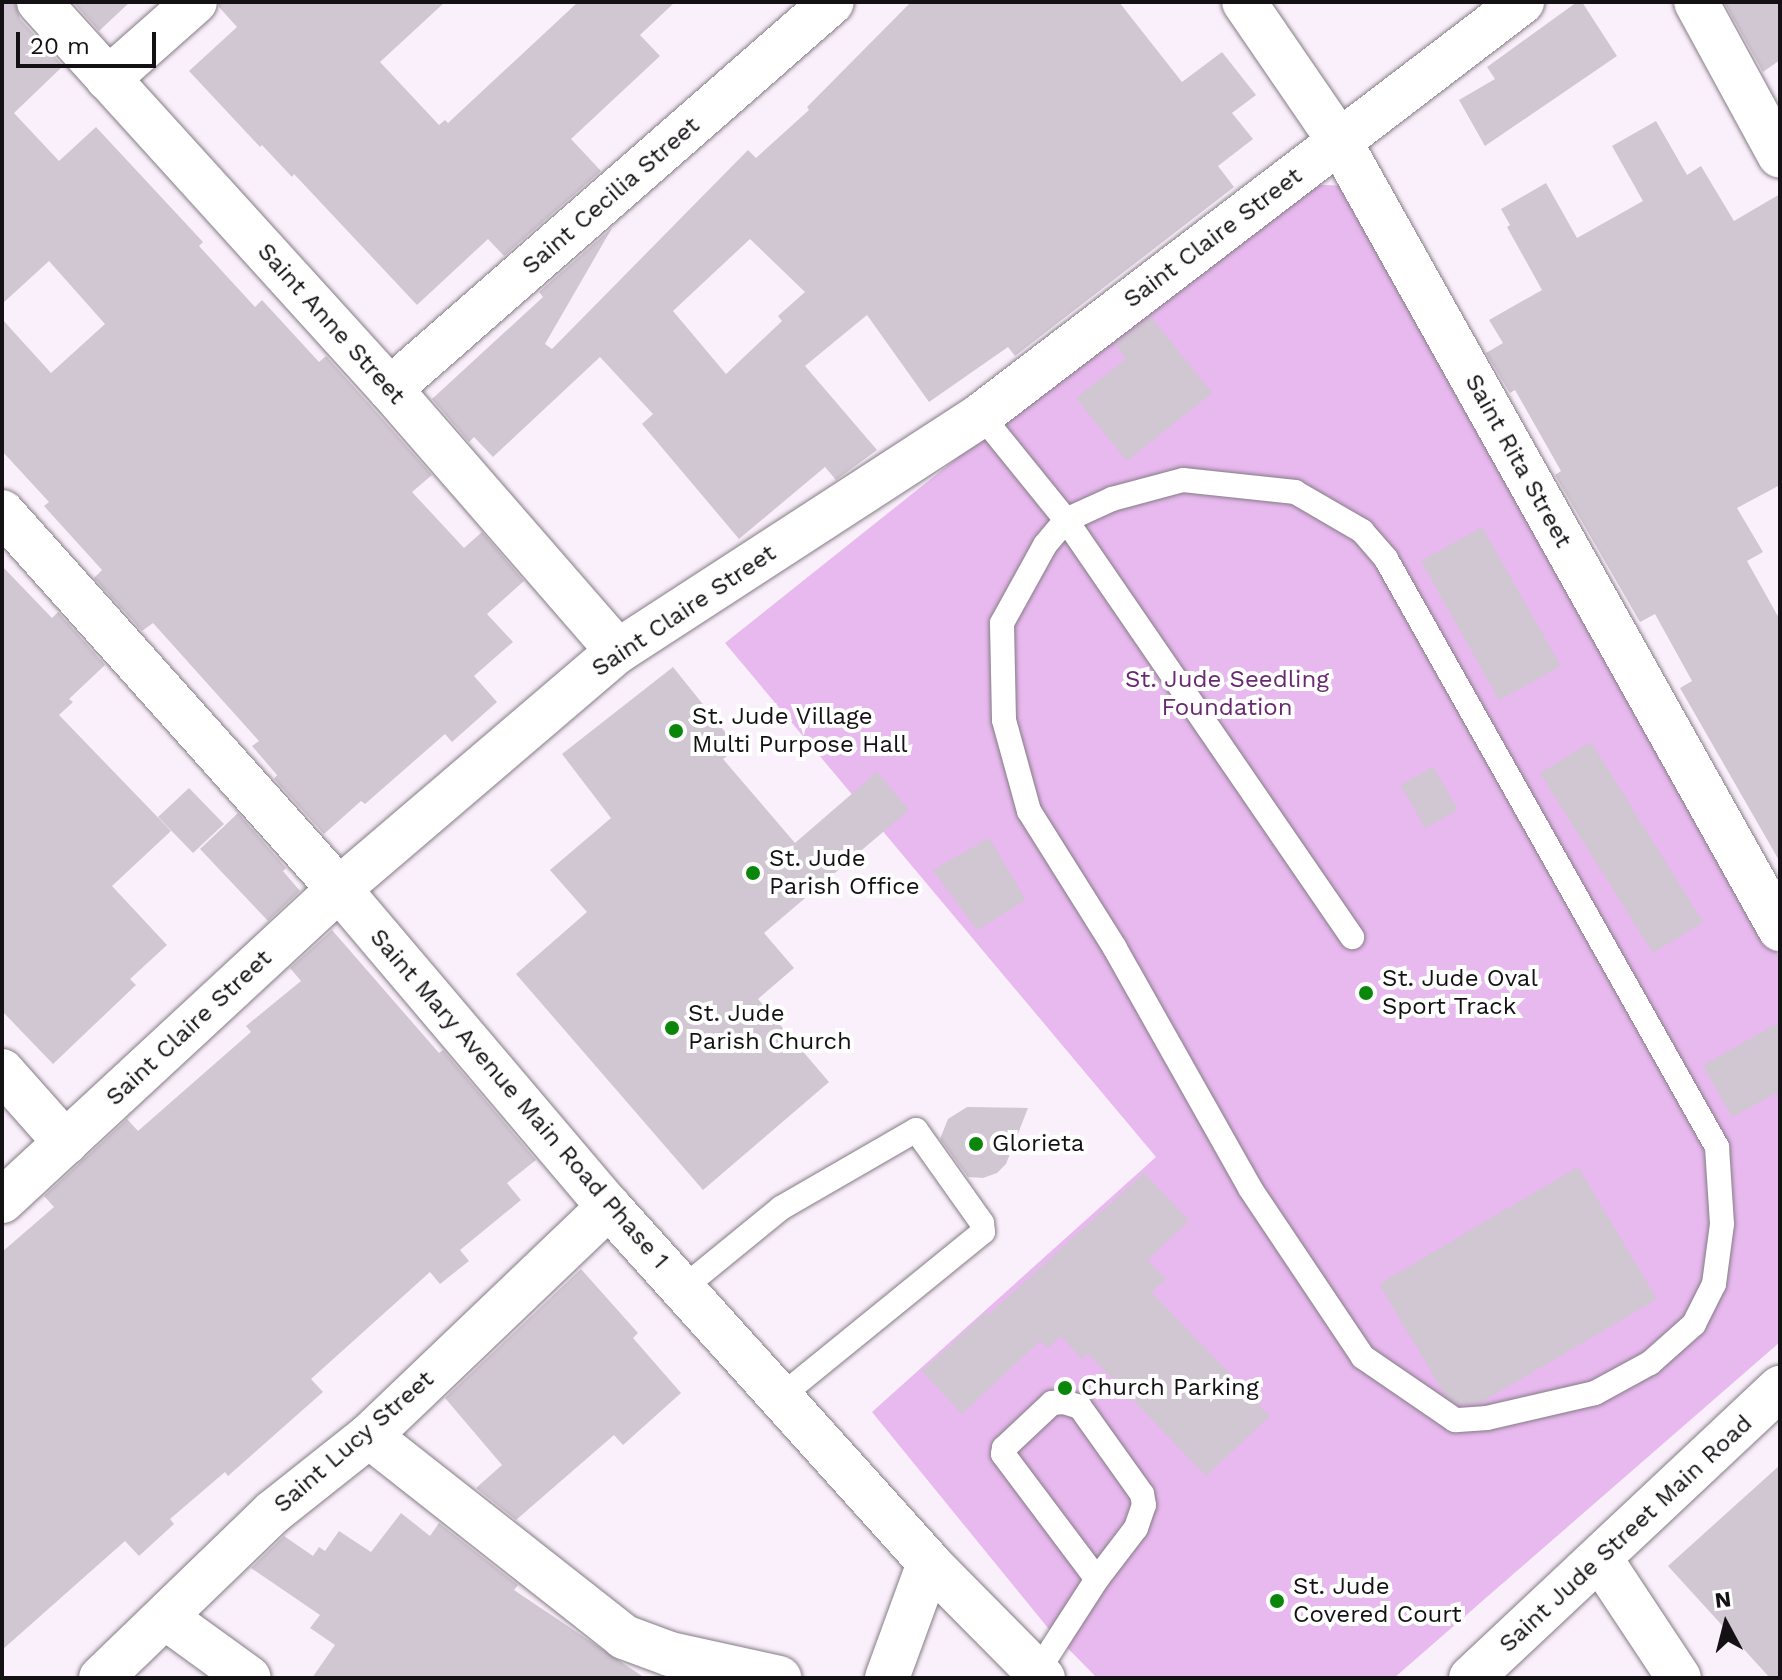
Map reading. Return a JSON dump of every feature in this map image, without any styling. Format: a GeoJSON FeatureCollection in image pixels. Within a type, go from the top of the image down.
{"type":"FeatureCollection","features":[{"type":"Feature","properties":{"kind":"street","name":"Saint Anne Street"},"geometry":{"type":"LineString","coordinates":[[39,2],[390,389],[618,651]]}},
{"type":"Feature","properties":{"kind":"street"},"geometry":{"type":"LineString","coordinates":[[108,79],[195,2]]}},
{"type":"Feature","properties":{"kind":"street","name":"Saint Cecilia Street"},"geometry":{"type":"LineString","coordinates":[[390,389],[832,2]]}},
{"type":"Feature","properties":{"kind":"street","name":"Saint Rita Street"},"geometry":{"type":"LineString","coordinates":[[1244,2],[1340,142],[1780,929]]}},
{"type":"Feature","properties":{"kind":"street","name":"Saint Claire Street"},"geometry":{"type":"LineString","coordinates":[[2,1201],[339,889],[618,651],[981,415],[1522,2]]}},
{"type":"Feature","properties":{"kind":"street"},"geometry":{"type":"LineString","coordinates":[[1696,2],[1780,156]]}},
{"type":"Feature","properties":{"kind":"street","name":"Saint Mary Avenue Main Road Phase 1"},"geometry":{"type":"LineString","coordinates":[[2,512],[339,889],[609,1207],[929,1563],[1040,1675]]}},
{"type":"Feature","properties":{"kind":"street"},"geometry":{"type":"LineString","coordinates":[[2,1071],[66,1143]]}},
{"type":"Feature","properties":{"kind":"street","name":"Saint Lucy Street"},"geometry":{"type":"LineString","coordinates":[[101,1678],[273,1512],[369,1436],[609,1207]]}},
{"type":"Feature","properties":{"kind":"street","name":"Saint Jude Street Main Road"},"geometry":{"type":"LineString","coordinates":[[1471,1678],[1601,1560],[1780,1388]]}},
{"type":"Feature","properties":{"kind":"street"},"geometry":{"type":"LineString","coordinates":[[369,1436],[624,1637],[670,1654],[779,1678]]}},
{"type":"Feature","properties":{"kind":"street"},"geometry":{"type":"LineString","coordinates":[[1601,1560],[1679,1678]]}},
{"type":"Feature","properties":{"kind":"street"},"geometry":{"type":"LineString","coordinates":[[887,1678],[929,1563]]}},
{"type":"Feature","properties":{"kind":"street"},"geometry":{"type":"LineString","coordinates":[[166,1618],[249,1678]]}},
{"type":"Feature","properties":{"kind":"lane"},"geometry":{"type":"LineString","coordinates":[[981,415],[1066,520],[1352,937]]}},
{"type":"Feature","properties":{"kind":"lane"},"geometry":{"type":"LineString","coordinates":[[1183,480],[1243,484],[1295,492],[1362,531],[1386,559],[1717,1147],[1722,1224],[1714,1284],[1694,1324],[1650,1363],[1595,1393],[1487,1418],[1455,1420],[1363,1357],[1250,1188],[1115,948],[1029,811],[1004,720],[1002,623],[1045,545],[1066,520],[1112,499],[1183,480]]}},
{"type":"Feature","properties":{"kind":"lane"},"geometry":{"type":"LineString","coordinates":[[683,1288],[781,1208],[916,1130],[982,1223],[983,1232],[781,1396]]}},
{"type":"Feature","properties":{"kind":"lane"},"geometry":{"type":"LineString","coordinates":[[1040,1675],[1097,1579],[1142,1516],[1142,1494],[1080,1407],[1064,1402],[1052,1403],[1004,1448],[1003,1454],[1097,1579]]}},
{"type":"Feature","properties":{"kind":"green space","name":"St. Jude Seedling Foundation"},"geometry":{"type":"Polygon","coordinates":[[[1301,184],[1349,186],[1780,959],[1780,1342],[1394,1678],[1097,1678],[1048,1628],[872,1412],[1156,1157],[725,643],[1301,184]]]}},
{"type":"Feature","properties":{"kind":"building"},"geometry":{"type":"Polygon","coordinates":[[[2,2],[15,2],[20,19],[63,66],[14,113],[59,161],[96,127],[203,242],[199,246],[255,307],[262,300],[319,362],[326,356],[432,475],[412,492],[464,548],[482,532],[524,581],[487,614],[513,642],[474,676],[497,702],[452,742],[445,734],[365,804],[361,801],[324,834],[274,779],[277,775],[252,746],[259,741],[153,623],[142,631],[94,578],[102,570],[44,506],[49,502],[2,451],[2,319],[51,373],[105,324],[49,261],[2,304],[2,2]]]}},
{"type":"Feature","properties":{"kind":"building"},"geometry":{"type":"Polygon","coordinates":[[[73,2],[130,2],[99,31],[73,2]]]}},
{"type":"Feature","properties":{"kind":"building"},"geometry":{"type":"Polygon","coordinates":[[[219,2],[445,2],[380,62],[439,125],[445,120],[448,123],[578,2],[675,2],[640,35],[660,56],[571,139],[601,171],[504,256],[488,239],[417,305],[294,174],[292,177],[262,145],[260,147],[189,71],[237,27],[219,7],[219,2]]]}},
{"type":"Feature","properties":{"kind":"building"},"geometry":{"type":"Polygon","coordinates":[[[911,2],[1119,2],[1182,82],[1222,52],[1256,95],[1232,113],[1253,139],[1218,166],[1234,187],[1015,356],[1008,347],[929,402],[867,315],[805,366],[877,450],[836,480],[825,467],[739,539],[642,424],[653,414],[600,357],[493,457],[474,437],[469,442],[432,399],[543,297],[539,292],[612,228],[545,344],[552,349],[748,150],[756,158],[809,110],[807,107],[911,2]],[[750,239],[673,311],[726,374],[782,321],[778,316],[805,292],[750,239]]]}},
{"type":"Feature","properties":{"kind":"building"},"geometry":{"type":"Polygon","coordinates":[[[1577,2],[1582,2],[1617,56],[1485,146],[1459,100],[1495,79],[1487,67],[1577,2]]]}},
{"type":"Feature","properties":{"kind":"building"},"geometry":{"type":"Polygon","coordinates":[[[1724,2],[1780,2],[1780,60],[1763,72],[1724,2]]]}},
{"type":"Feature","properties":{"kind":"building"},"geometry":{"type":"Polygon","coordinates":[[[1656,121],[1687,175],[1701,166],[1734,221],[1780,194],[1780,485],[1737,508],[1763,552],[1747,561],[1780,620],[1780,862],[1680,688],[1692,681],[1655,614],[1640,622],[1555,475],[1561,471],[1515,390],[1510,393],[1486,353],[1503,343],[1489,320],[1542,290],[1507,227],[1510,225],[1501,209],[1546,183],[1577,238],[1643,201],[1612,146],[1656,121]]]}},
{"type":"Feature","properties":{"kind":"building"},"geometry":{"type":"Polygon","coordinates":[[[1151,317],[1212,393],[1127,461],[1076,398],[1126,359],[1115,344],[1151,317]]]}},
{"type":"Feature","properties":{"kind":"building"},"geometry":{"type":"Polygon","coordinates":[[[1482,527],[1561,666],[1499,700],[1421,561],[1482,527]]]}},
{"type":"Feature","properties":{"kind":"building"},"geometry":{"type":"Polygon","coordinates":[[[2,566],[52,618],[58,612],[105,665],[69,699],[73,702],[59,715],[171,831],[112,886],[167,945],[130,979],[136,985],[53,1064],[2,1011],[2,566]]]}},
{"type":"Feature","properties":{"kind":"building"},"geometry":{"type":"Polygon","coordinates":[[[673,667],[738,748],[723,759],[795,843],[877,772],[909,810],[764,933],[794,968],[758,999],[829,1082],[703,1190],[516,974],[587,912],[550,870],[611,818],[562,754],[673,667]]]}},
{"type":"Feature","properties":{"kind":"building"},"geometry":{"type":"Polygon","coordinates":[[[1591,742],[1703,922],[1653,953],[1540,773],[1591,742]]]}},
{"type":"Feature","properties":{"kind":"building"},"geometry":{"type":"Polygon","coordinates":[[[1433,767],[1458,810],[1425,828],[1401,785],[1433,767]]]}},
{"type":"Feature","properties":{"kind":"building"},"geometry":{"type":"Polygon","coordinates":[[[189,788],[224,824],[193,853],[158,817],[189,788]]]}},
{"type":"Feature","properties":{"kind":"building"},"geometry":{"type":"Polygon","coordinates":[[[238,813],[286,868],[283,871],[300,891],[268,921],[200,849],[238,813]]]}},
{"type":"Feature","properties":{"kind":"building"},"geometry":{"type":"Polygon","coordinates":[[[989,838],[1026,900],[977,930],[933,870],[989,838]]]}},
{"type":"Feature","properties":{"kind":"building"},"geometry":{"type":"Polygon","coordinates":[[[332,930],[439,1053],[443,1050],[536,1160],[507,1183],[521,1200],[460,1250],[469,1261],[440,1284],[430,1272],[311,1379],[323,1392],[228,1476],[225,1472],[170,1519],[174,1524],[139,1556],[125,1541],[2,1650],[2,1252],[54,1207],[44,1196],[127,1119],[138,1131],[251,1032],[246,1026],[301,981],[290,968],[332,930]]]}},
{"type":"Feature","properties":{"kind":"building"},"geometry":{"type":"Polygon","coordinates":[[[1780,1022],[1780,1091],[1732,1117],[1703,1065],[1780,1022]]]}},
{"type":"Feature","properties":{"kind":"building","name":"Glorieta"},"geometry":{"type":"Polygon","coordinates":[[[967,1107],[1028,1108],[1006,1164],[997,1173],[983,1178],[968,1177],[940,1139],[948,1119],[967,1107]]]}},
{"type":"Feature","properties":{"kind":"building"},"geometry":{"type":"Polygon","coordinates":[[[1578,1167],[1657,1299],[1480,1403],[1459,1405],[1445,1395],[1379,1284],[1578,1167]]]}},
{"type":"Feature","properties":{"kind":"building"},"geometry":{"type":"Polygon","coordinates":[[[1144,1173],[1189,1221],[1147,1260],[1166,1279],[1151,1292],[1270,1416],[1206,1476],[1088,1353],[1082,1359],[1061,1336],[1048,1348],[1040,1341],[962,1414],[922,1371],[1144,1173]]]}},
{"type":"Feature","properties":{"kind":"building"},"geometry":{"type":"Polygon","coordinates":[[[581,1269],[638,1333],[633,1338],[681,1393],[623,1445],[614,1435],[516,1520],[476,1488],[502,1465],[445,1398],[581,1269]]]}},
{"type":"Feature","properties":{"kind":"building"},"geometry":{"type":"Polygon","coordinates":[[[1780,1465],[1780,1678],[1770,1678],[1668,1566],[1780,1465]]]}},
{"type":"Feature","properties":{"kind":"building"},"geometry":{"type":"Polygon","coordinates":[[[401,1513],[430,1536],[439,1523],[518,1585],[514,1590],[645,1678],[312,1678],[335,1645],[310,1628],[320,1615],[251,1568],[284,1536],[313,1556],[319,1547],[325,1551],[339,1531],[371,1552],[401,1513]]]}},
{"type":"Feature","properties":{"kind":"place","name":"St. Jude Village Multi Purpose Hall"},"geometry":{"type":"Point","coordinates":[676,731]}},
{"type":"Feature","properties":{"kind":"place","name":"St. Jude Parish Office"},"geometry":{"type":"Point","coordinates":[753,873]}},
{"type":"Feature","properties":{"kind":"place","name":"St. Jude Oval Sport Track"},"geometry":{"type":"Point","coordinates":[1366,993]}},
{"type":"Feature","properties":{"kind":"place","name":"St. Jude Parish Church"},"geometry":{"type":"Point","coordinates":[672,1028]}},
{"type":"Feature","properties":{"kind":"place","name":"Glorieta"},"geometry":{"type":"Point","coordinates":[976,1144]}},
{"type":"Feature","properties":{"kind":"place","name":"Church Parking"},"geometry":{"type":"Point","coordinates":[1065,1388]}},
{"type":"Feature","properties":{"kind":"place","name":"St. Jude Covered Court"},"geometry":{"type":"Point","coordinates":[1277,1601]}}]}
